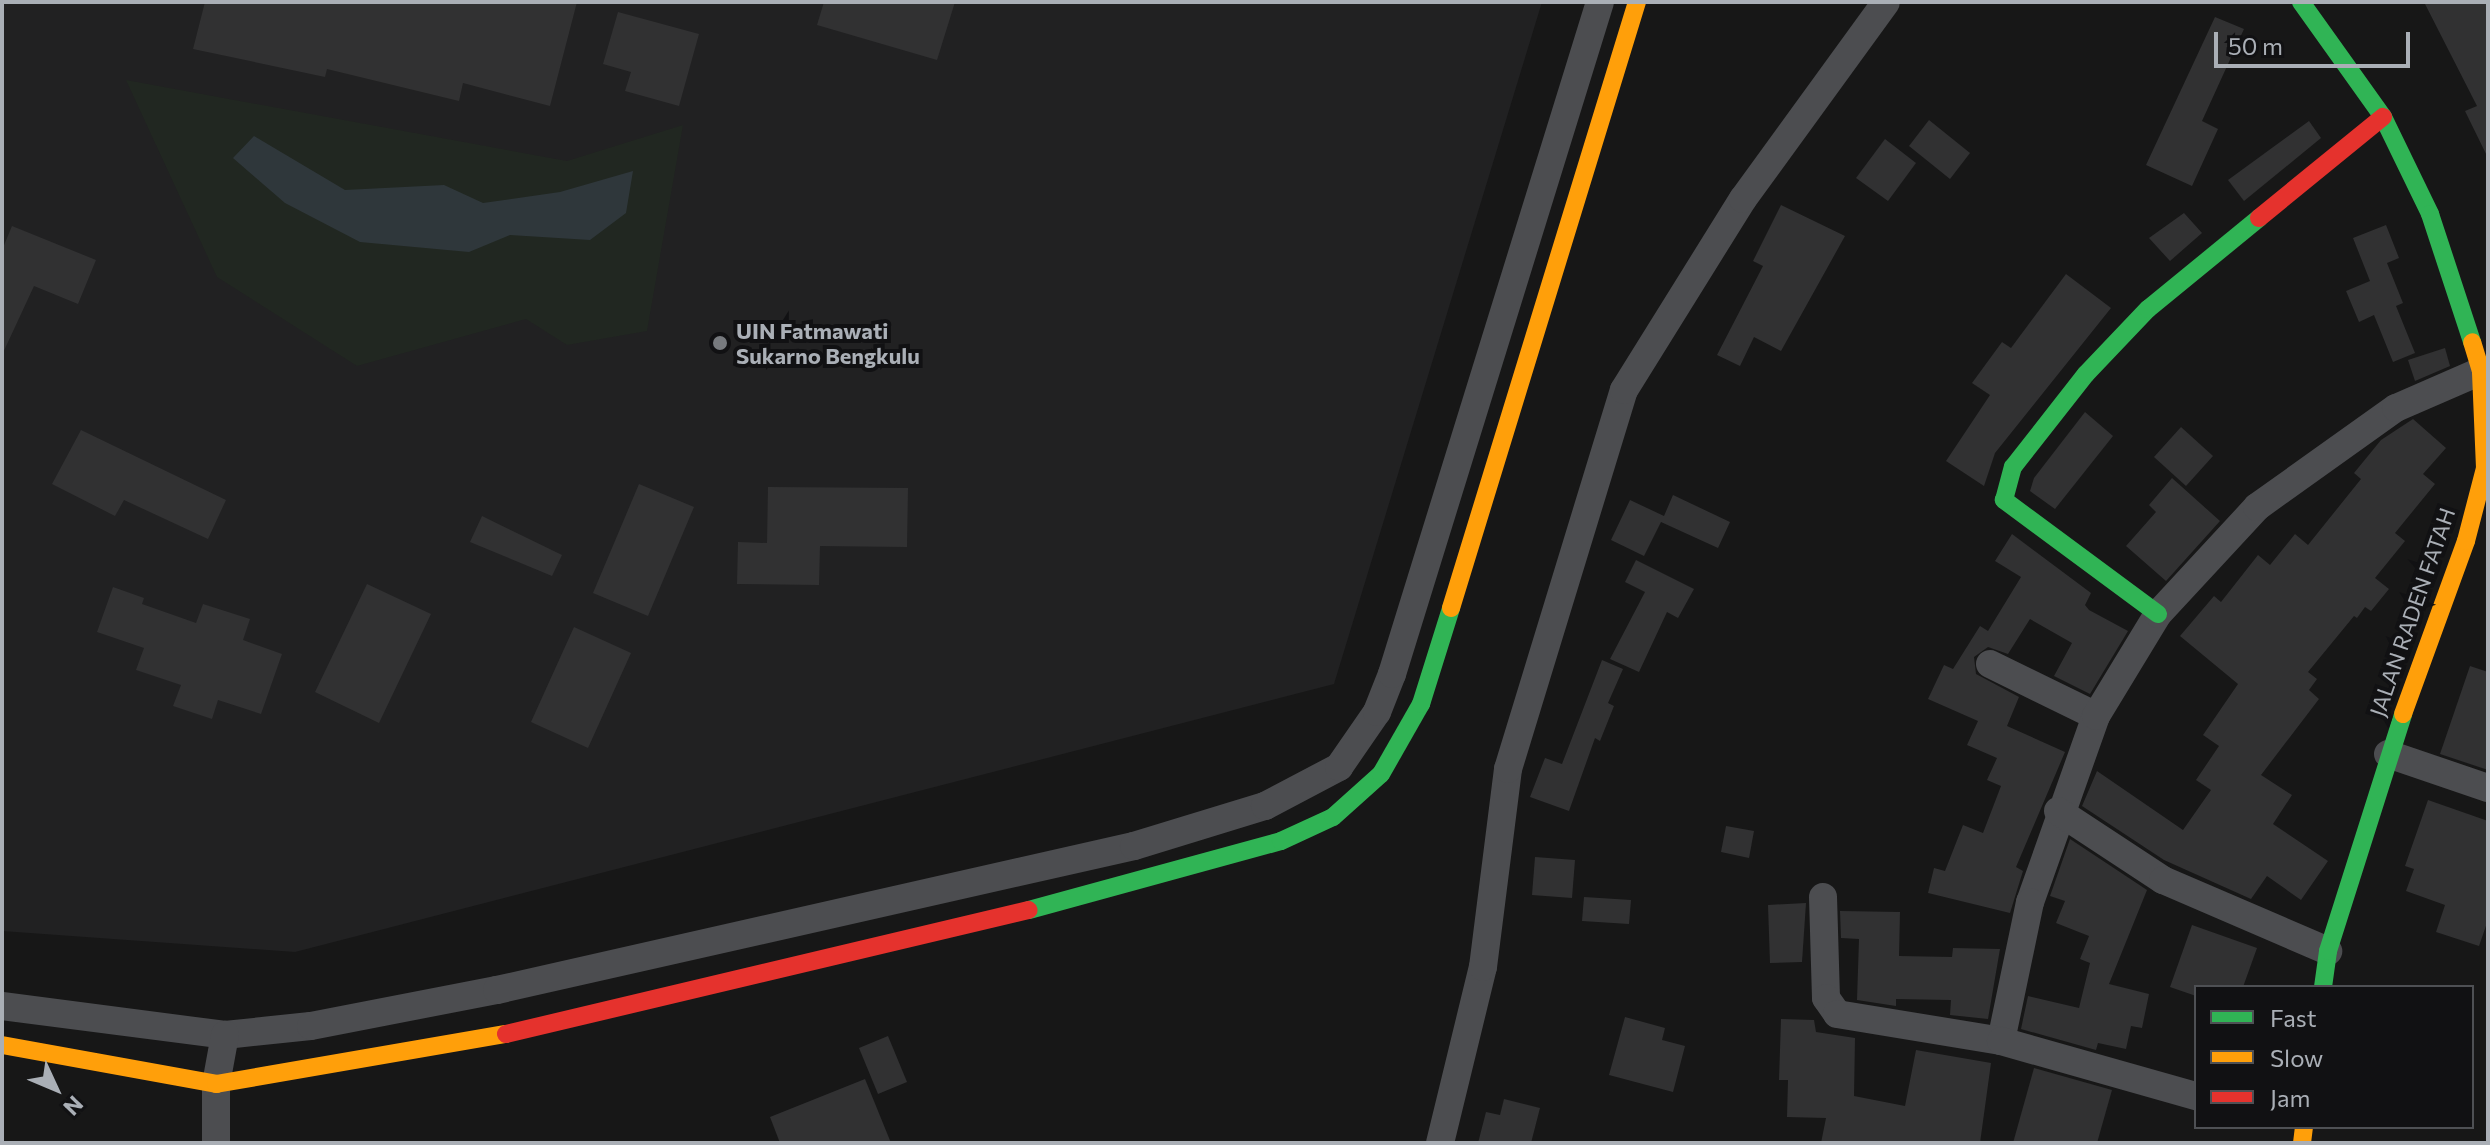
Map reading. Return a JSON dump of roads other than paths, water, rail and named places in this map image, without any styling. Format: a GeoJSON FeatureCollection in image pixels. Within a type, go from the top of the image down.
{"type":"FeatureCollection","features":[{"type":"Feature","properties":{"kind":"main road"},"geometry":{"type":"LineString","coordinates":[[2,1045],[216,1084],[498,1036],[1109,891],[1281,841],[1333,817],[1381,774],[1421,704],[1637,2]]}},
{"type":"Feature","properties":{"kind":"main road","name":"JALAN RADEN FATAH"},"geometry":{"type":"LineString","coordinates":[[2301,2],[2383,117],[2441,243],[2481,371],[2487,468],[2453,584],[2388,754],[2328,951],[2323,985]]}},
{"type":"Feature","properties":{"kind":"main road"},"geometry":{"type":"LineString","coordinates":[[2158,614],[2004,500],[2013,467],[2086,374],[2148,309],[2383,117]]}},
{"type":"Feature","properties":{"kind":"street"},"geometry":{"type":"LineString","coordinates":[[2,1006],[225,1035],[311,1026],[497,990],[1134,846],[1265,806],[1339,767],[1377,712],[1392,674],[1600,2]]}},
{"type":"Feature","properties":{"kind":"street"},"geometry":{"type":"LineString","coordinates":[[1440,1143],[1483,967],[1508,769],[1624,390],[1743,199],[1886,2]]}},
{"type":"Feature","properties":{"kind":"street"},"geometry":{"type":"LineString","coordinates":[[2001,1041],[2023,929],[2058,811],[2096,716],[2158,614],[2257,507],[2311,464],[2406,403],[2481,371]]}},
{"type":"Feature","properties":{"kind":"street"},"geometry":{"type":"LineString","coordinates":[[1990,664],[2096,716]]}},
{"type":"Feature","properties":{"kind":"street"},"geometry":{"type":"LineString","coordinates":[[2388,754],[2488,788]]}},
{"type":"Feature","properties":{"kind":"street"},"geometry":{"type":"LineString","coordinates":[[2058,811],[2163,880],[2328,951]]}},
{"type":"Feature","properties":{"kind":"street"},"geometry":{"type":"LineString","coordinates":[[1823,897],[1826,998],[1831,1009],[2001,1041],[2194,1095]]}},
{"type":"Feature","properties":{"kind":"street"},"geometry":{"type":"LineString","coordinates":[[216,1143],[216,1084],[225,1035]]}},
{"type":"Feature","properties":{"kind":"place","name":"UIN Fatmawati Sukarno Bengkulu"},"geometry":{"type":"Point","coordinates":[720,343]}}]}
